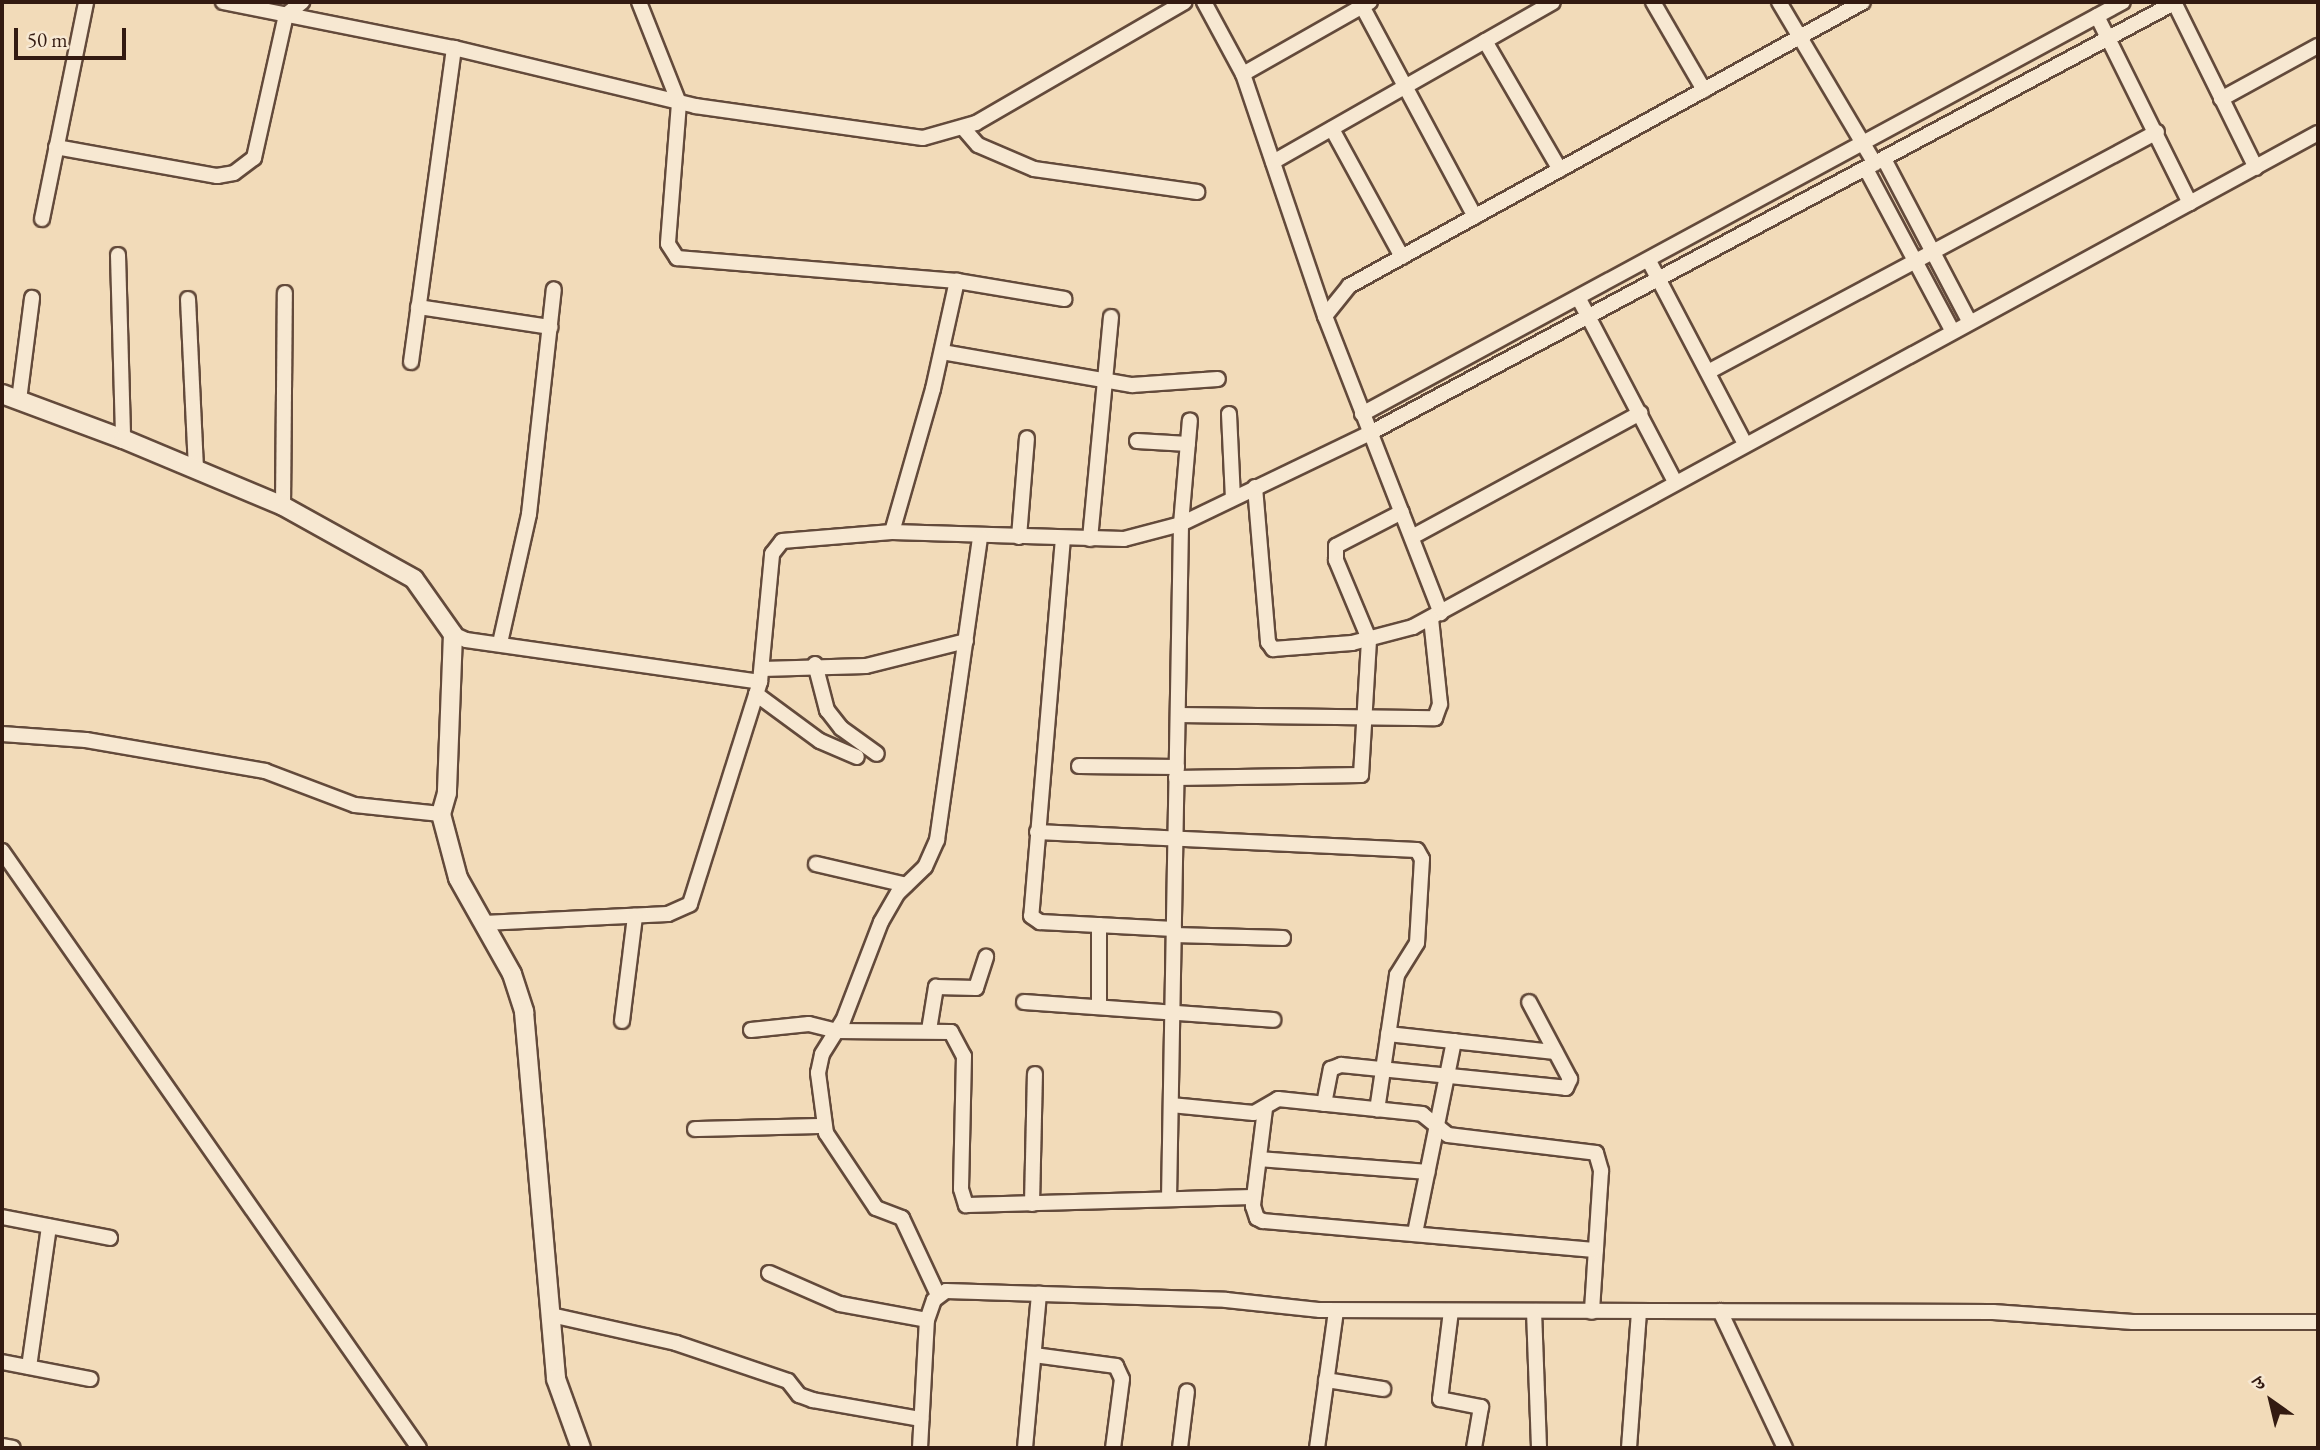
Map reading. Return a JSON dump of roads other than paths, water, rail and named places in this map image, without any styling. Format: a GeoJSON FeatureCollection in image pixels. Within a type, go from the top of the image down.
{"type":"FeatureCollection","features":[{"type":"Feature","properties":{"kind":"street"},"geometry":{"type":"LineString","coordinates":[[42,219],[86,2]]}},
{"type":"Feature","properties":{"kind":"street"},"geometry":{"type":"LineString","coordinates":[[223,2],[454,48],[679,103],[923,138],[964,129],[1185,2]]}},
{"type":"Feature","properties":{"kind":"street"},"geometry":{"type":"LineString","coordinates":[[56,147],[217,176],[234,173],[254,158],[286,15],[302,2]]}},
{"type":"Feature","properties":{"kind":"street"},"geometry":{"type":"LineString","coordinates":[[639,2],[679,103],[668,244],[677,258],[957,281],[1065,299]]}},
{"type":"Feature","properties":{"kind":"street"},"geometry":{"type":"LineString","coordinates":[[1178,715],[1426,719],[1440,712],[1436,616],[1412,537],[1325,316],[1243,74],[1204,2]]}},
{"type":"Feature","properties":{"kind":"street"},"geometry":{"type":"LineString","coordinates":[[1273,162],[1553,2]]}},
{"type":"Feature","properties":{"kind":"street"},"geometry":{"type":"LineString","coordinates":[[1653,2],[1704,90]]}},
{"type":"Feature","properties":{"kind":"street"},"geometry":{"type":"LineString","coordinates":[[1779,2],[1875,164],[1932,251],[1969,321]]}},
{"type":"Feature","properties":{"kind":"street"},"geometry":{"type":"LineString","coordinates":[[1325,316],[1340,292],[1863,2]]}},
{"type":"Feature","properties":{"kind":"street"},"geometry":{"type":"LineString","coordinates":[[1362,414],[1579,299],[2123,2]]}},
{"type":"Feature","properties":{"kind":"street"},"geometry":{"type":"LineString","coordinates":[[484,923],[677,913],[690,904],[759,682],[776,546],[794,540],[892,532],[1090,539],[1150,536],[1181,524],[1370,433],[2175,2],[2256,167]]}},
{"type":"Feature","properties":{"kind":"street"},"geometry":{"type":"LineString","coordinates":[[1243,74],[1366,4],[1405,86],[1475,217]]}},
{"type":"Feature","properties":{"kind":"street"},"geometry":{"type":"LineString","coordinates":[[2097,16],[2190,203]]}},
{"type":"Feature","properties":{"kind":"street"},"geometry":{"type":"LineString","coordinates":[[1485,41],[1560,170]]}},
{"type":"Feature","properties":{"kind":"street"},"geometry":{"type":"LineString","coordinates":[[2221,99],[2318,46]]}},
{"type":"Feature","properties":{"kind":"street"},"geometry":{"type":"LineString","coordinates":[[411,362],[454,48]]}},
{"type":"Feature","properties":{"kind":"street"},"geometry":{"type":"LineString","coordinates":[[1939,102],[1950,124]]}},
{"type":"Feature","properties":{"kind":"street"},"geometry":{"type":"LineString","coordinates":[[964,129],[978,145],[1034,169],[1197,192]]}},
{"type":"Feature","properties":{"kind":"street"},"geometry":{"type":"LineString","coordinates":[[1332,129],[1402,257]]}},
{"type":"Feature","properties":{"kind":"street"},"geometry":{"type":"LineString","coordinates":[[1708,372],[2157,132]]}},
{"type":"Feature","properties":{"kind":"street"},"geometry":{"type":"LineString","coordinates":[[1255,487],[1268,642],[1273,649],[1369,639],[1436,616],[1952,330],[2318,133]]}},
{"type":"Feature","properties":{"kind":"street"},"geometry":{"type":"LineString","coordinates":[[1875,164],[1914,260],[1952,330]]}},
{"type":"Feature","properties":{"kind":"street"},"geometry":{"type":"LineString","coordinates":[[118,255],[123,439]]}},
{"type":"Feature","properties":{"kind":"street"},"geometry":{"type":"LineString","coordinates":[[1649,261],[1745,444]]}},
{"type":"Feature","properties":{"kind":"street"},"geometry":{"type":"LineString","coordinates":[[892,532],[942,352],[957,281]]}},
{"type":"Feature","properties":{"kind":"street"},"geometry":{"type":"LineString","coordinates":[[500,643],[527,525],[554,289]]}},
{"type":"Feature","properties":{"kind":"street"},"geometry":{"type":"LineString","coordinates":[[283,506],[285,293]]}},
{"type":"Feature","properties":{"kind":"street"},"geometry":{"type":"LineString","coordinates":[[19,400],[32,298]]}},
{"type":"Feature","properties":{"kind":"street"},"geometry":{"type":"LineString","coordinates":[[188,299],[196,469]]}},
{"type":"Feature","properties":{"kind":"street"},"geometry":{"type":"LineString","coordinates":[[1579,299],[1675,482]]}},
{"type":"Feature","properties":{"kind":"street"},"geometry":{"type":"LineString","coordinates":[[418,307],[551,327]]}},
{"type":"Feature","properties":{"kind":"street"},"geometry":{"type":"LineString","coordinates":[[1090,539],[1111,317]]}},
{"type":"Feature","properties":{"kind":"street"},"geometry":{"type":"LineString","coordinates":[[942,352],[1104,381],[1147,385],[1218,379]]}},
{"type":"Feature","properties":{"kind":"street"},"geometry":{"type":"LineString","coordinates":[[2,394],[123,439],[283,506],[414,579],[453,634],[466,640],[759,682],[804,665],[866,666],[966,641]]}},
{"type":"Feature","properties":{"kind":"street"},"geometry":{"type":"LineString","coordinates":[[1412,537],[1640,413]]}},
{"type":"Feature","properties":{"kind":"street"},"geometry":{"type":"LineString","coordinates":[[1229,414],[1233,498]]}},
{"type":"Feature","properties":{"kind":"street"},"geometry":{"type":"LineString","coordinates":[[1169,1199],[1181,524],[1190,419]]}},
{"type":"Feature","properties":{"kind":"street"},"geometry":{"type":"LineString","coordinates":[[1019,537],[1027,438]]}},
{"type":"Feature","properties":{"kind":"street"},"geometry":{"type":"LineString","coordinates":[[1137,441],[1188,444]]}},
{"type":"Feature","properties":{"kind":"street"},"geometry":{"type":"LineString","coordinates":[[1079,766],[1176,773],[1356,778],[1362,770],[1369,639],[1336,560],[1336,546],[1402,512]]}},
{"type":"Feature","properties":{"kind":"street"},"geometry":{"type":"LineString","coordinates":[[938,1294],[902,1218],[876,1208],[822,1126],[819,1062],[837,1031],[881,922],[906,885],[925,867],[941,825],[980,536]]}},
{"type":"Feature","properties":{"kind":"street"},"geometry":{"type":"LineString","coordinates":[[1063,538],[1031,916],[1040,922],[1283,937]]}},
{"type":"Feature","properties":{"kind":"street"},"geometry":{"type":"LineString","coordinates":[[453,634],[447,793],[441,814],[458,878],[512,974],[524,1012],[561,1402],[581,1448]]}},
{"type":"Feature","properties":{"kind":"street"},"geometry":{"type":"LineString","coordinates":[[804,665],[827,710],[841,728],[877,754]]}},
{"type":"Feature","properties":{"kind":"street"},"geometry":{"type":"LineString","coordinates":[[759,682],[820,741],[857,757]]}},
{"type":"Feature","properties":{"kind":"street"},"geometry":{"type":"LineString","coordinates":[[2,734],[86,740],[265,771],[355,805],[441,814]]}},
{"type":"Feature","properties":{"kind":"street"},"geometry":{"type":"LineString","coordinates":[[1037,832],[1175,836],[1418,850],[1422,859],[1417,943],[1397,975],[1377,1110]]}},
{"type":"Feature","properties":{"kind":"street"},"geometry":{"type":"LineString","coordinates":[[2,851],[419,1448]]}},
{"type":"Feature","properties":{"kind":"street"},"geometry":{"type":"LineString","coordinates":[[816,864],[906,885]]}},
{"type":"Feature","properties":{"kind":"street"},"geometry":{"type":"LineString","coordinates":[[622,1021],[635,916]]}},
{"type":"Feature","properties":{"kind":"street"},"geometry":{"type":"LineString","coordinates":[[1099,925],[1099,1007]]}},
{"type":"Feature","properties":{"kind":"street"},"geometry":{"type":"LineString","coordinates":[[929,1030],[936,988],[976,988],[986,957]]}},
{"type":"Feature","properties":{"kind":"street"},"geometry":{"type":"LineString","coordinates":[[1024,1002],[1273,1020]]}},
{"type":"Feature","properties":{"kind":"street"},"geometry":{"type":"LineString","coordinates":[[1324,1104],[1328,1076],[1335,1065],[1560,1089],[1570,1085],[1570,1079],[1529,1002]]}},
{"type":"Feature","properties":{"kind":"street"},"geometry":{"type":"LineString","coordinates":[[751,1030],[808,1024],[837,1031],[951,1032],[962,1046],[962,1199],[973,1206],[1254,1197]]}},
{"type":"Feature","properties":{"kind":"street"},"geometry":{"type":"LineString","coordinates":[[1388,1034],[1555,1052]]}},
{"type":"Feature","properties":{"kind":"street"},"geometry":{"type":"LineString","coordinates":[[1415,1233],[1454,1041]]}},
{"type":"Feature","properties":{"kind":"street"},"geometry":{"type":"LineString","coordinates":[[1032,1204],[1035,1074]]}},
{"type":"Feature","properties":{"kind":"street"},"geometry":{"type":"LineString","coordinates":[[1171,1105],[1254,1113],[1279,1099],[1422,1114],[1438,1127],[1457,1136],[1596,1153],[1601,1171],[1592,1311]]}},
{"type":"Feature","properties":{"kind":"street"},"geometry":{"type":"LineString","coordinates":[[1265,1109],[1254,1197],[1254,1212],[1263,1221],[1596,1250]]}},
{"type":"Feature","properties":{"kind":"street"},"geometry":{"type":"LineString","coordinates":[[695,1129],[822,1126]]}},
{"type":"Feature","properties":{"kind":"street"},"geometry":{"type":"LineString","coordinates":[[1259,1159],[1428,1172]]}},
{"type":"Feature","properties":{"kind":"street"},"geometry":{"type":"LineString","coordinates":[[2,1217],[110,1238]]}},
{"type":"Feature","properties":{"kind":"street"},"geometry":{"type":"LineString","coordinates":[[29,1367],[49,1226]]}},
{"type":"Feature","properties":{"kind":"street"},"geometry":{"type":"LineString","coordinates":[[768,1273],[840,1304],[927,1320]]}},
{"type":"Feature","properties":{"kind":"street"},"geometry":{"type":"LineString","coordinates":[[920,1448],[927,1320],[938,1294],[946,1291],[1226,1300],[1336,1311],[1993,1312],[2157,1323],[2318,1322]]}},
{"type":"Feature","properties":{"kind":"street"},"geometry":{"type":"LineString","coordinates":[[1025,1448],[1039,1294]]}},
{"type":"Feature","properties":{"kind":"street"},"geometry":{"type":"LineString","coordinates":[[1317,1448],[1336,1311]]}},
{"type":"Feature","properties":{"kind":"street"},"geometry":{"type":"LineString","coordinates":[[1451,1311],[1440,1399],[1480,1407],[1474,1448]]}},
{"type":"Feature","properties":{"kind":"street"},"geometry":{"type":"LineString","coordinates":[[1534,1311],[1539,1448]]}},
{"type":"Feature","properties":{"kind":"street"},"geometry":{"type":"LineString","coordinates":[[1720,1311],[1785,1448]]}},
{"type":"Feature","properties":{"kind":"street"},"geometry":{"type":"LineString","coordinates":[[1629,1448],[1639,1312]]}},
{"type":"Feature","properties":{"kind":"street"},"geometry":{"type":"LineString","coordinates":[[551,1315],[676,1343],[788,1381],[799,1395],[813,1400],[921,1419]]}},
{"type":"Feature","properties":{"kind":"street"},"geometry":{"type":"LineString","coordinates":[[1034,1355],[1116,1366],[1122,1379],[1113,1448]]}},
{"type":"Feature","properties":{"kind":"street"},"geometry":{"type":"LineString","coordinates":[[2,1362],[90,1379]]}},
{"type":"Feature","properties":{"kind":"street"},"geometry":{"type":"LineString","coordinates":[[1326,1380],[1383,1389]]}},
{"type":"Feature","properties":{"kind":"street"},"geometry":{"type":"LineString","coordinates":[[1181,1448],[1187,1391]]}},
{"type":"Feature","properties":{"kind":"street"},"geometry":{"type":"LineString","coordinates":[[2,1446],[13,1448]]}}]}
